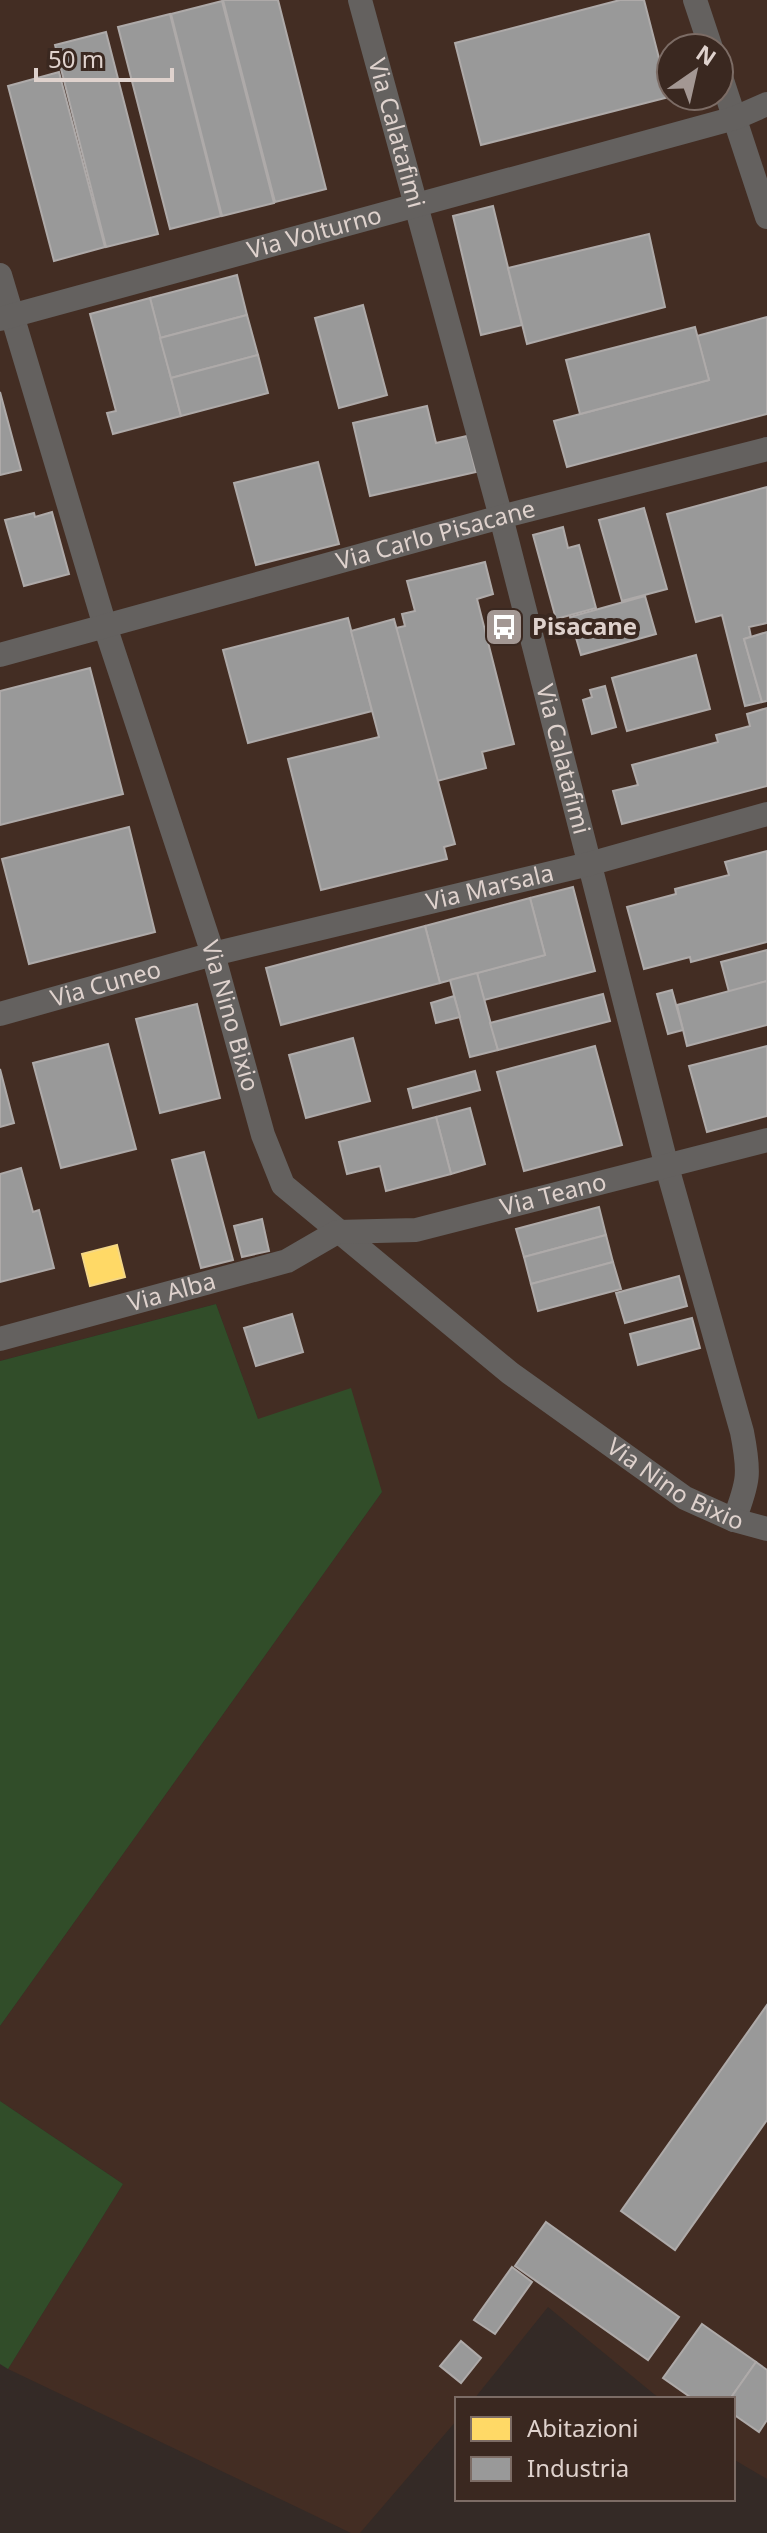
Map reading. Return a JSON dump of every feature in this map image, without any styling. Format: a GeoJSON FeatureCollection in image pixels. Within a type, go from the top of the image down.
{"type":"FeatureCollection","features":[{"type":"Feature","properties":{"kind":"street","name":"Via Calatafimi"},"geometry":{"type":"LineString","coordinates":[[360,0],[501,517],[667,1167],[746,1455],[748,1486],[734,1520]]}},
{"type":"Feature","properties":{"kind":"street"},"geometry":{"type":"LineString","coordinates":[[695,0],[706,32]]}},
{"type":"Feature","properties":{"kind":"street","name":"Via Volturno"},"geometry":{"type":"LineString","coordinates":[[6,317],[735,118],[767,104]]}},
{"type":"Feature","properties":{"kind":"street"},"geometry":{"type":"LineString","coordinates":[[733,112],[767,217]]}},
{"type":"Feature","properties":{"kind":"street","name":"Via Nino Bixio"},"geometry":{"type":"LineString","coordinates":[[0,275],[6,317],[213,954],[263,1135],[283,1185],[510,1373],[685,1498],[734,1520],[767,1529]]}},
{"type":"Feature","properties":{"kind":"street","name":"Via Carlo Pisacane"},"geometry":{"type":"LineString","coordinates":[[0,655],[501,517],[767,449]]}},
{"type":"Feature","properties":{"kind":"street","name":"Via Marsala"},"geometry":{"type":"LineString","coordinates":[[213,954],[589,864],[767,814]]}},
{"type":"Feature","properties":{"kind":"street","name":"Via Cuneo"},"geometry":{"type":"LineString","coordinates":[[0,1014],[213,954]]}},
{"type":"Feature","properties":{"kind":"street","name":"Via Teano"},"geometry":{"type":"LineString","coordinates":[[337,1232],[416,1230],[767,1140]]}},
{"type":"Feature","properties":{"kind":"street","name":"Via Alba"},"geometry":{"type":"LineString","coordinates":[[0,1339],[287,1261],[337,1232]]}},
{"type":"Feature","properties":{"kind":"shaded area"},"geometry":{"type":"Polygon","coordinates":[[[0,0],[767,0],[767,2479],[735,2460],[735,2397],[658,2397],[548,2307],[476,2397],[455,2397],[455,2422],[360,2533],[351,2533],[8,2369],[123,2184],[0,2101],[0,2026],[382,1492],[258,1419],[216,1304],[0,1361],[0,0]]]}},
{"type":"Feature","properties":{"kind":"green space"},"geometry":{"type":"Polygon","coordinates":[[[216,1304],[258,1419],[351,1388],[382,1492],[0,2026],[0,1361],[216,1304]]]}},
{"type":"Feature","properties":{"kind":"green space"},"geometry":{"type":"Polygon","coordinates":[[[0,2101],[123,2184],[8,2369],[0,2364],[0,2101]]]}},
{"type":"Feature","properties":{"kind":"building: Abitazioni"},"geometry":{"type":"Polygon","coordinates":[[[117,1245],[125,1277],[90,1286],[82,1254],[117,1245]]]}},
{"type":"Feature","properties":{"kind":"building: Industria"},"geometry":{"type":"Polygon","coordinates":[[[223,0],[278,0],[326,189],[275,202],[223,0]]]}},
{"type":"Feature","properties":{"kind":"building: Industria"},"geometry":{"type":"Polygon","coordinates":[[[620,0],[644,0],[655,43],[655,101],[481,145],[455,43],[620,0]]]}},
{"type":"Feature","properties":{"kind":"building: Industria"},"geometry":{"type":"Polygon","coordinates":[[[222,1],[274,203],[222,216],[171,14],[222,1]]]}},
{"type":"Feature","properties":{"kind":"building: Industria"},"geometry":{"type":"Polygon","coordinates":[[[170,14],[221,216],[170,229],[118,27],[170,14]]]}},
{"type":"Feature","properties":{"kind":"building: Industria"},"geometry":{"type":"Polygon","coordinates":[[[106,32],[158,234],[106,247],[55,45],[106,32]]]}},
{"type":"Feature","properties":{"kind":"building: Industria"},"geometry":{"type":"Polygon","coordinates":[[[59,72],[105,247],[54,261],[8,86],[59,72]]]}},
{"type":"Feature","properties":{"kind":"building: Industria"},"geometry":{"type":"Polygon","coordinates":[[[493,206],[522,325],[481,335],[453,216],[493,206]]]}},
{"type":"Feature","properties":{"kind":"building: Industria"},"geometry":{"type":"Polygon","coordinates":[[[649,234],[665,307],[527,344],[508,268],[649,234]]]}},
{"type":"Feature","properties":{"kind":"building: Industria"},"geometry":{"type":"Polygon","coordinates":[[[237,275],[247,315],[160,338],[150,298],[237,275]]]}},
{"type":"Feature","properties":{"kind":"building: Industria"},"geometry":{"type":"Polygon","coordinates":[[[150,298],[181,416],[113,434],[107,413],[116,411],[90,314],[150,298]]]}},
{"type":"Feature","properties":{"kind":"building: Industria"},"geometry":{"type":"Polygon","coordinates":[[[363,305],[387,395],[339,408],[315,318],[363,305]]]}},
{"type":"Feature","properties":{"kind":"building: Industria"},"geometry":{"type":"Polygon","coordinates":[[[247,315],[258,355],[171,378],[160,338],[247,315]]]}},
{"type":"Feature","properties":{"kind":"building: Industria"},"geometry":{"type":"Polygon","coordinates":[[[767,317],[767,414],[567,467],[554,421],[709,380],[697,336],[767,317]]]}},
{"type":"Feature","properties":{"kind":"building: Industria"},"geometry":{"type":"Polygon","coordinates":[[[695,327],[709,380],[580,414],[566,360],[695,327]]]}},
{"type":"Feature","properties":{"kind":"building: Industria"},"geometry":{"type":"Polygon","coordinates":[[[258,355],[268,393],[181,416],[171,378],[258,355]]]}},
{"type":"Feature","properties":{"kind":"building: Industria"},"geometry":{"type":"Polygon","coordinates":[[[0,392],[21,470],[0,475],[0,392]]]}},
{"type":"Feature","properties":{"kind":"building: Industria"},"geometry":{"type":"Polygon","coordinates":[[[427,406],[436,443],[467,436],[476,472],[370,496],[353,423],[427,406]]]}},
{"type":"Feature","properties":{"kind":"building: Industria"},"geometry":{"type":"Polygon","coordinates":[[[318,462],[339,544],[256,565],[234,483],[318,462]]]}},
{"type":"Feature","properties":{"kind":"building: Industria"},"geometry":{"type":"Polygon","coordinates":[[[767,487],[767,623],[749,627],[751,637],[744,639],[762,702],[745,706],[722,615],[696,622],[667,514],[767,487]]]}},
{"type":"Feature","properties":{"kind":"building: Industria"},"geometry":{"type":"Polygon","coordinates":[[[644,508],[667,589],[622,601],[599,520],[644,508]]]}},
{"type":"Feature","properties":{"kind":"building: Industria"},"geometry":{"type":"Polygon","coordinates":[[[52,512],[69,574],[24,586],[5,520],[52,512]]]}},
{"type":"Feature","properties":{"kind":"building: Industria"},"geometry":{"type":"Polygon","coordinates":[[[563,527],[568,548],[579,545],[596,608],[556,619],[533,535],[563,527]]]}},
{"type":"Feature","properties":{"kind":"building: Industria"},"geometry":{"type":"Polygon","coordinates":[[[485,562],[493,594],[477,599],[514,744],[482,752],[486,768],[437,781],[396,628],[405,626],[402,614],[415,611],[407,581],[485,562]]]}},
{"type":"Feature","properties":{"kind":"building: Industria"},"geometry":{"type":"Polygon","coordinates":[[[645,596],[656,634],[581,655],[570,617],[645,596]]]}},
{"type":"Feature","properties":{"kind":"building: Industria"},"geometry":{"type":"Polygon","coordinates":[[[348,618],[372,711],[248,743],[223,650],[348,618]]]}},
{"type":"Feature","properties":{"kind":"building: Industria"},"geometry":{"type":"Polygon","coordinates":[[[394,619],[455,844],[444,847],[447,859],[321,890],[288,759],[379,737],[351,631],[394,619]]]}},
{"type":"Feature","properties":{"kind":"building: Industria"},"geometry":{"type":"Polygon","coordinates":[[[767,632],[767,701],[762,702],[744,639],[767,632]]]}},
{"type":"Feature","properties":{"kind":"building: Industria"},"geometry":{"type":"Polygon","coordinates":[[[696,655],[710,709],[627,731],[612,678],[696,655]]]}},
{"type":"Feature","properties":{"kind":"building: Industria"},"geometry":{"type":"Polygon","coordinates":[[[90,668],[123,794],[0,825],[0,691],[90,668]]]}},
{"type":"Feature","properties":{"kind":"building: Industria"},"geometry":{"type":"Polygon","coordinates":[[[605,686],[616,727],[592,734],[583,700],[592,697],[590,690],[605,686]]]}},
{"type":"Feature","properties":{"kind":"building: Industria"},"geometry":{"type":"Polygon","coordinates":[[[767,708],[767,786],[622,824],[613,791],[638,785],[632,765],[718,742],[716,735],[750,726],[747,714],[767,708]]]}},
{"type":"Feature","properties":{"kind":"building: Industria"},"geometry":{"type":"Polygon","coordinates":[[[129,827],[155,932],[29,964],[2,859],[129,827]]]}},
{"type":"Feature","properties":{"kind":"building: Industria"},"geometry":{"type":"Polygon","coordinates":[[[767,851],[767,942],[691,962],[690,957],[644,969],[627,907],[676,894],[675,889],[729,875],[725,862],[767,851]]]}},
{"type":"Feature","properties":{"kind":"building: Industria"},"geometry":{"type":"Polygon","coordinates":[[[573,887],[595,971],[484,1000],[477,973],[545,955],[530,898],[573,887]]]}},
{"type":"Feature","properties":{"kind":"building: Industria"},"geometry":{"type":"Polygon","coordinates":[[[530,898],[545,955],[440,983],[425,926],[530,898]]]}},
{"type":"Feature","properties":{"kind":"building: Industria"},"geometry":{"type":"Polygon","coordinates":[[[425,926],[440,983],[281,1025],[266,968],[425,926]]]}},
{"type":"Feature","properties":{"kind":"building: Industria"},"geometry":{"type":"Polygon","coordinates":[[[767,950],[767,981],[729,992],[721,962],[767,950]]]}},
{"type":"Feature","properties":{"kind":"building: Industria"},"geometry":{"type":"Polygon","coordinates":[[[477,973],[498,1050],[470,1057],[450,980],[477,973]]]}},
{"type":"Feature","properties":{"kind":"building: Industria"},"geometry":{"type":"Polygon","coordinates":[[[767,981],[767,1025],[687,1046],[677,1005],[767,981]]]}},
{"type":"Feature","properties":{"kind":"building: Industria"},"geometry":{"type":"Polygon","coordinates":[[[672,990],[683,1030],[668,1034],[657,994],[672,990]]]}},
{"type":"Feature","properties":{"kind":"building: Industria"},"geometry":{"type":"Polygon","coordinates":[[[603,994],[610,1021],[498,1050],[490,1023],[603,994]]]}},
{"type":"Feature","properties":{"kind":"building: Industria"},"geometry":{"type":"Polygon","coordinates":[[[454,996],[460,1017],[436,1023],[431,1003],[454,996]]]}},
{"type":"Feature","properties":{"kind":"building: Industria"},"geometry":{"type":"Polygon","coordinates":[[[197,1004],[220,1098],[160,1113],[136,1019],[197,1004]]]}},
{"type":"Feature","properties":{"kind":"building: Industria"},"geometry":{"type":"Polygon","coordinates":[[[353,1038],[370,1101],[306,1118],[289,1055],[353,1038]]]}},
{"type":"Feature","properties":{"kind":"building: Industria"},"geometry":{"type":"Polygon","coordinates":[[[108,1044],[136,1149],[61,1168],[33,1063],[108,1044]]]}},
{"type":"Feature","properties":{"kind":"building: Industria"},"geometry":{"type":"Polygon","coordinates":[[[595,1046],[622,1145],[524,1171],[497,1072],[595,1046]]]}},
{"type":"Feature","properties":{"kind":"building: Industria"},"geometry":{"type":"Polygon","coordinates":[[[767,1046],[767,1116],[707,1132],[689,1066],[767,1046]]]}},
{"type":"Feature","properties":{"kind":"building: Industria"},"geometry":{"type":"Polygon","coordinates":[[[0,1069],[14,1123],[0,1127],[0,1069]]]}},
{"type":"Feature","properties":{"kind":"building: Industria"},"geometry":{"type":"Polygon","coordinates":[[[475,1071],[480,1090],[413,1108],[408,1089],[475,1071]]]}},
{"type":"Feature","properties":{"kind":"building: Industria"},"geometry":{"type":"Polygon","coordinates":[[[470,1108],[485,1164],[451,1174],[436,1117],[470,1108]]]}},
{"type":"Feature","properties":{"kind":"building: Industria"},"geometry":{"type":"Polygon","coordinates":[[[436,1117],[451,1174],[386,1191],[380,1166],[347,1174],[339,1142],[436,1117]]]}},
{"type":"Feature","properties":{"kind":"building: Industria"},"geometry":{"type":"Polygon","coordinates":[[[204,1152],[233,1260],[201,1268],[172,1160],[204,1152]]]}},
{"type":"Feature","properties":{"kind":"building: Industria"},"geometry":{"type":"Polygon","coordinates":[[[21,1168],[33,1212],[39,1210],[54,1268],[0,1282],[0,1174],[21,1168]]]}},
{"type":"Feature","properties":{"kind":"building: Industria"},"geometry":{"type":"Polygon","coordinates":[[[599,1207],[606,1235],[524,1257],[516,1229],[599,1207]]]}},
{"type":"Feature","properties":{"kind":"building: Industria"},"geometry":{"type":"Polygon","coordinates":[[[262,1219],[269,1251],[242,1257],[234,1226],[262,1219]]]}},
{"type":"Feature","properties":{"kind":"building: Industria"},"geometry":{"type":"Polygon","coordinates":[[[606,1235],[613,1262],[531,1284],[524,1257],[606,1235]]]}},
{"type":"Feature","properties":{"kind":"building: Industria"},"geometry":{"type":"Polygon","coordinates":[[[613,1262],[621,1289],[538,1311],[531,1284],[613,1262]]]}},
{"type":"Feature","properties":{"kind":"building: Industria"},"geometry":{"type":"Polygon","coordinates":[[[679,1276],[687,1306],[625,1323],[616,1293],[679,1276]]]}},
{"type":"Feature","properties":{"kind":"building: Industria"},"geometry":{"type":"Polygon","coordinates":[[[292,1314],[303,1352],[256,1366],[244,1328],[292,1314]]]}},
{"type":"Feature","properties":{"kind":"building: Industria"},"geometry":{"type":"Polygon","coordinates":[[[692,1318],[700,1348],[638,1365],[630,1334],[692,1318]]]}},
{"type":"Feature","properties":{"kind":"building: Industria"},"geometry":{"type":"Polygon","coordinates":[[[767,2005],[767,2120],[675,2250],[621,2211],[767,2005]]]}},
{"type":"Feature","properties":{"kind":"building: Industria"},"geometry":{"type":"Polygon","coordinates":[[[546,2222],[679,2317],[648,2360],[515,2266],[546,2222]]]}},
{"type":"Feature","properties":{"kind":"building: Industria"},"geometry":{"type":"Polygon","coordinates":[[[512,2267],[532,2282],[495,2334],[474,2320],[512,2267]]]}},
{"type":"Feature","properties":{"kind":"building: Industria"},"geometry":{"type":"Polygon","coordinates":[[[702,2324],[756,2362],[731,2397],[690,2397],[663,2378],[702,2324]]]}},
{"type":"Feature","properties":{"kind":"building: Industria"},"geometry":{"type":"Polygon","coordinates":[[[461,2341],[481,2358],[461,2383],[440,2366],[461,2341]]]}},
{"type":"Feature","properties":{"kind":"building: Industria"},"geometry":{"type":"Polygon","coordinates":[[[756,2362],[767,2370],[767,2420],[759,2432],[735,2415],[735,2397],[731,2397],[756,2362]]]}},
{"type":"Feature","properties":{"kind":"place","name":"Pisacane"},"geometry":{"type":"Point","coordinates":[504,627]}}]}
